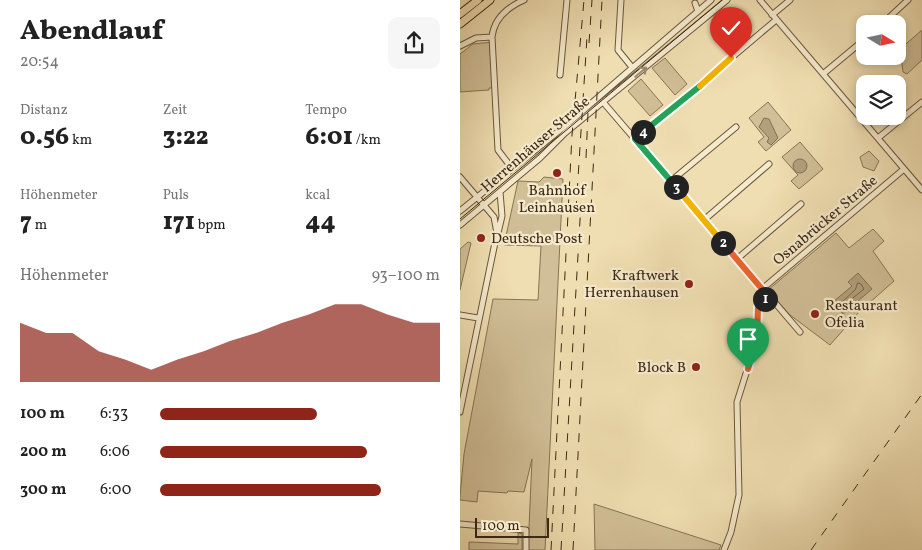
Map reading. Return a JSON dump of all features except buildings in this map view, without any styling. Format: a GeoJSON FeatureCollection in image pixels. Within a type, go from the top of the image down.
{"type":"FeatureCollection","features":[{"type":"Feature","properties":{"kind":"highway"},"geometry":{"type":"LineString","coordinates":[[460,14],[478,0]]}},
{"type":"Feature","properties":{"kind":"highway"},"geometry":{"type":"LineString","coordinates":[[460,24],[490,0]]}},
{"type":"Feature","properties":{"kind":"street"},"geometry":{"type":"LineString","coordinates":[[511,167],[498,150],[492,37],[495,24],[500,17],[524,0]]}},
{"type":"Feature","properties":{"kind":"street"},"geometry":{"type":"LineString","coordinates":[[560,75],[567,0]]}},
{"type":"Feature","properties":{"kind":"street"},"geometry":{"type":"LineString","coordinates":[[621,0],[618,50],[631,66]]}},
{"type":"Feature","properties":{"kind":"street","name":"Herrenhäuser Straße"},"geometry":{"type":"LineString","coordinates":[[460,211],[511,167],[558,131],[631,66],[710,0]]}},
{"type":"Feature","properties":{"kind":"street","name":"Herrenhäuser Straße"},"geometry":{"type":"LineString","coordinates":[[460,225],[603,102],[727,0]]}},
{"type":"Feature","properties":{"kind":"street"},"geometry":{"type":"LineString","coordinates":[[760,0],[922,190]]}},
{"type":"Feature","properties":{"kind":"street"},"geometry":{"type":"LineString","coordinates":[[772,15],[790,0]]}},
{"type":"Feature","properties":{"kind":"street"},"geometry":{"type":"LineString","coordinates":[[892,15],[908,0]]}},
{"type":"Feature","properties":{"kind":"street"},"geometry":{"type":"LineString","coordinates":[[695,3],[698,11]]}},
{"type":"Feature","properties":{"kind":"street"},"geometry":{"type":"LineString","coordinates":[[635,139],[776,20]]}},
{"type":"Feature","properties":{"kind":"street"},"geometry":{"type":"LineString","coordinates":[[460,46],[476,38],[492,37]]}},
{"type":"Feature","properties":{"kind":"street"},"geometry":{"type":"LineString","coordinates":[[823,74],[856,46]]}},
{"type":"Feature","properties":{"kind":"street"},"geometry":{"type":"LineString","coordinates":[[603,102],[762,290],[800,332]]}},
{"type":"Feature","properties":{"kind":"street"},"geometry":{"type":"LineString","coordinates":[[878,138],[922,102]]}},
{"type":"Feature","properties":{"kind":"street"},"geometry":{"type":"LineString","coordinates":[[671,181],[736,127]]}},
{"type":"Feature","properties":{"kind":"street"},"geometry":{"type":"LineString","coordinates":[[704,220],[769,164]]}},
{"type":"Feature","properties":{"kind":"street","name":"Osnabrücker Straße"},"geometry":{"type":"LineString","coordinates":[[762,290],[904,169]]}},
{"type":"Feature","properties":{"kind":"street"},"geometry":{"type":"LineString","coordinates":[[460,177],[495,220],[496,238]]}},
{"type":"Feature","properties":{"kind":"street"},"geometry":{"type":"LineString","coordinates":[[460,411],[478,318],[496,238],[502,220],[500,192]]}},
{"type":"Feature","properties":{"kind":"street"},"geometry":{"type":"LineString","coordinates":[[736,259],[801,204]]}},
{"type":"Feature","properties":{"kind":"street"},"geometry":{"type":"LineString","coordinates":[[724,550],[731,532],[739,495],[737,402],[757,338],[758,307],[768,296]]}},
{"type":"Feature","properties":{"kind":"street"},"geometry":{"type":"LineString","coordinates":[[460,315],[478,318]]}},
{"type":"Feature","properties":{"kind":"street"},"geometry":{"type":"LineString","coordinates":[[460,524],[526,530],[526,550]]}},
{"type":"Feature","properties":{"kind":"shaded area"},"geometry":{"type":"Polygon","coordinates":[[[922,30],[922,60],[907,74],[903,72],[902,65],[906,65],[906,44],[922,30]]]}},
{"type":"Feature","properties":{"kind":"shaded area"},"geometry":{"type":"Polygon","coordinates":[[[492,42],[496,88],[460,92],[460,54],[473,44],[492,42]]]}},
{"type":"Feature","properties":{"kind":"shaded area"},"geometry":{"type":"Polygon","coordinates":[[[665,58],[687,84],[675,95],[652,68],[665,58]]]}},
{"type":"Feature","properties":{"kind":"shaded area"},"geometry":{"type":"Polygon","coordinates":[[[641,79],[663,105],[650,116],[628,91],[641,79]]]}},
{"type":"Feature","properties":{"kind":"shaded area"},"geometry":{"type":"Polygon","coordinates":[[[768,102],[791,130],[766,151],[758,142],[764,137],[749,118],[768,102]]]}},
{"type":"Feature","properties":{"kind":"shaded area"},"geometry":{"type":"Polygon","coordinates":[[[800,142],[823,169],[799,189],[791,181],[798,175],[782,157],[800,142]]]}},
{"type":"Feature","properties":{"kind":"shaded area"},"geometry":{"type":"Polygon","coordinates":[[[869,151],[879,161],[874,171],[863,167],[860,157],[869,151]]]}},
{"type":"Feature","properties":{"kind":"shaded area"},"geometry":{"type":"Polygon","coordinates":[[[544,177],[563,179],[545,550],[528,550],[532,459],[524,492],[478,491],[477,502],[460,500],[460,496],[464,454],[493,299],[538,300],[541,246],[504,245],[518,181],[539,182],[544,177]]]}},
{"type":"Feature","properties":{"kind":"shaded area"},"geometry":{"type":"Polygon","coordinates":[[[873,229],[884,241],[873,251],[894,281],[859,312],[830,345],[790,315],[768,290],[836,233],[849,248],[873,229]]]}},
{"type":"Feature","properties":{"kind":"shaded area"},"geometry":{"type":"Polygon","coordinates":[[[468,242],[471,243],[460,290],[460,249],[468,242]]]}},
{"type":"Feature","properties":{"kind":"shaded area"},"geometry":{"type":"Polygon","coordinates":[[[594,504],[721,545],[719,550],[595,550],[594,504]]]}},
{"type":"Feature","properties":{"kind":"shaded area"},"geometry":{"type":"Polygon","coordinates":[[[518,533],[522,534],[522,550],[469,550],[469,542],[518,544],[518,533]]]}},
{"type":"Feature","properties":{"kind":"water"},"geometry":{"type":"Polygon","coordinates":[[[764,118],[769,119],[778,138],[771,145],[767,142],[769,138],[759,127],[764,118]]]}},
{"type":"Feature","properties":{"kind":"water"},"geometry":{"type":"Polygon","coordinates":[[[797,159],[803,159],[807,166],[803,173],[797,173],[793,169],[793,163],[797,159]]]}},
{"type":"Feature","properties":{"kind":"water"},"geometry":{"type":"Polygon","coordinates":[[[858,273],[872,289],[843,314],[833,302],[852,286],[848,282],[858,273]]]}},
{"type":"Feature","properties":{"kind":"tram line"},"geometry":{"type":"LineString","coordinates":[[460,219],[722,0]]}},
{"type":"Feature","properties":{"kind":"railway"},"geometry":{"type":"LineString","coordinates":[[551,550],[572,135],[584,0]]}},
{"type":"Feature","properties":{"kind":"railway"},"geometry":{"type":"LineString","coordinates":[[589,43],[592,0]]}},
{"type":"Feature","properties":{"kind":"railway"},"geometry":{"type":"LineString","coordinates":[[573,550],[602,0]]}},
{"type":"Feature","properties":{"kind":"railway"},"geometry":{"type":"LineString","coordinates":[[576,210],[587,37]]}},
{"type":"Feature","properties":{"kind":"railway"},"geometry":{"type":"LineString","coordinates":[[586,158],[588,113]]}},
{"type":"Feature","properties":{"kind":"railway"},"geometry":{"type":"LineString","coordinates":[[561,550],[581,203]]}},
{"type":"Feature","properties":{"kind":"railway"},"geometry":{"type":"LineString","coordinates":[[811,550],[922,394]]}},
{"type":"Feature","properties":{"kind":"place","name":"Bahnhof Leinhausen"},"geometry":{"type":"Point","coordinates":[557,173]}},
{"type":"Feature","properties":{"kind":"place","name":"Deutsche Post"},"geometry":{"type":"Point","coordinates":[481,238]}},
{"type":"Feature","properties":{"kind":"place","name":"Kraftwerk Herrenhausen"},"geometry":{"type":"Point","coordinates":[689,284]}},
{"type":"Feature","properties":{"kind":"place","name":"Restaurant Ofelia"},"geometry":{"type":"Point","coordinates":[815,314]}},
{"type":"Feature","properties":{"kind":"place","name":"Block B"},"geometry":{"type":"Point","coordinates":[696,367]}},
{"type":"Feature","properties":{"kind":"route"},"geometry":{"type":"LineString","coordinates":[[731,58],[635,139],[768,296],[758,307],[757,338],[748,369]]}}]}
